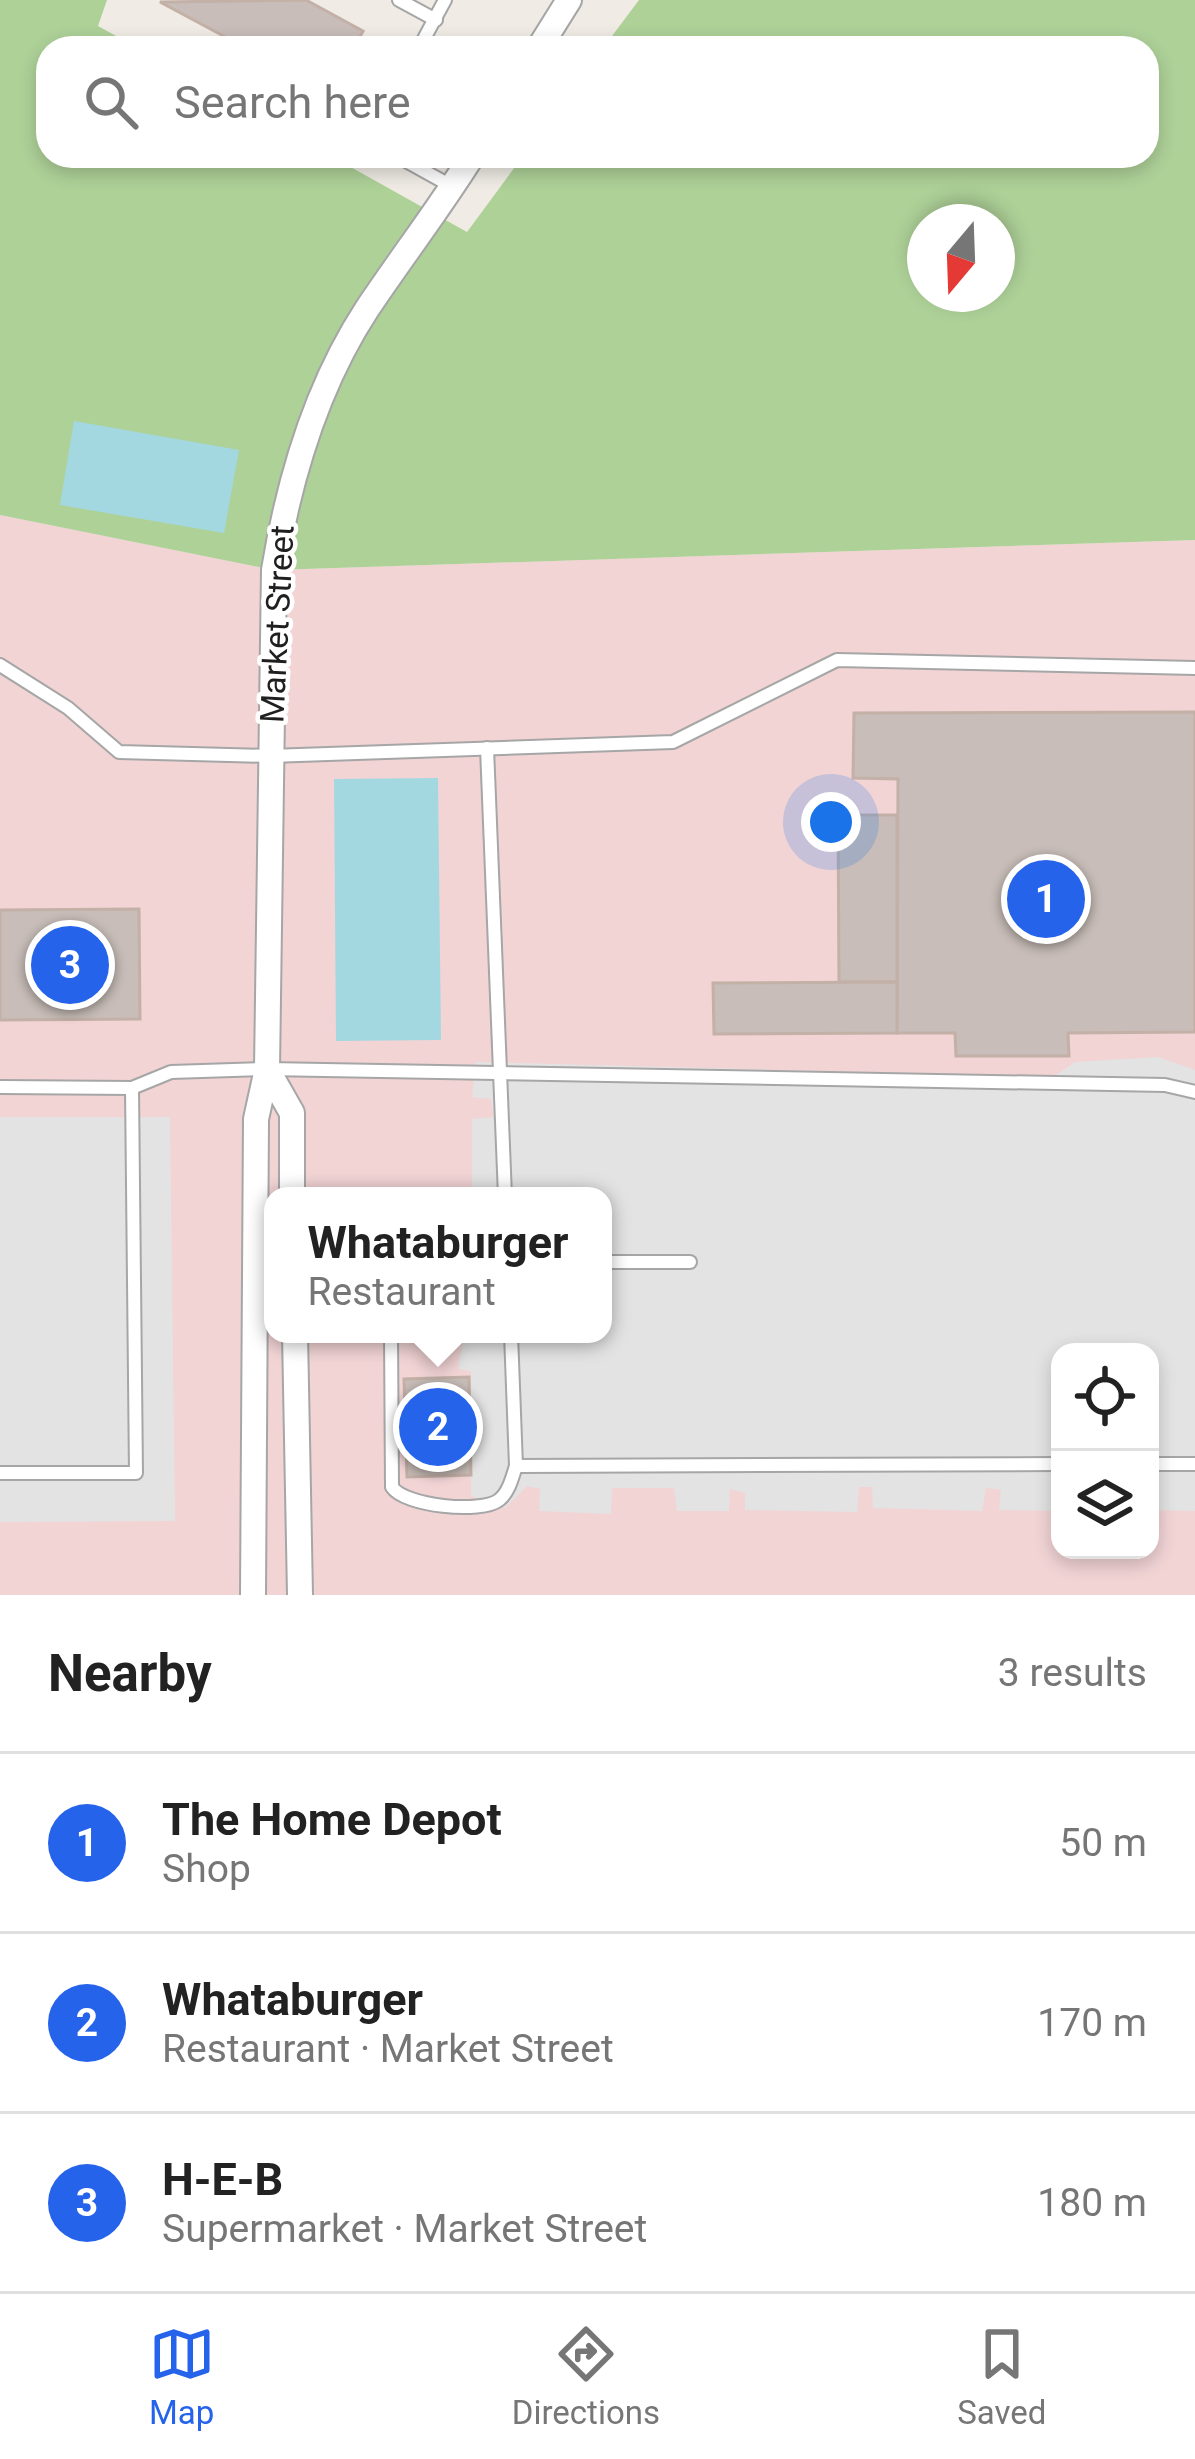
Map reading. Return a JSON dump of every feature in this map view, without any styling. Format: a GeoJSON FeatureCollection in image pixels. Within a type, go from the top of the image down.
{"type":"FeatureCollection","features":[{"type":"Feature","properties":{"kind":"street"},"geometry":{"type":"LineString","coordinates":[[546,36],[568,0]]}},
{"type":"Feature","properties":{"kind":"street","name":"Market Street"},"geometry":{"type":"LineString","coordinates":[[253,1595],[256,1119],[267,1069],[274,570],[284,509],[315,409],[364,314],[465,168]]}},
{"type":"Feature","properties":{"kind":"street","name":"Market Street"},"geometry":{"type":"LineString","coordinates":[[267,1069],[292,1113],[292,1187]]}},
{"type":"Feature","properties":{"kind":"street"},"geometry":{"type":"LineString","coordinates":[[295,1343],[300,1595]]}},
{"type":"Feature","properties":{"kind":"lane"},"geometry":{"type":"LineString","coordinates":[[399,0],[436,20]]}},
{"type":"Feature","properties":{"kind":"lane"},"geometry":{"type":"LineString","coordinates":[[426,36],[445,0]]}},
{"type":"Feature","properties":{"kind":"lane"},"geometry":{"type":"LineString","coordinates":[[418,168],[453,188]]}},
{"type":"Feature","properties":{"kind":"lane"},"geometry":{"type":"LineString","coordinates":[[0,665],[68,708],[119,752],[270,756],[673,742],[837,659],[1195,668]]}},
{"type":"Feature","properties":{"kind":"lane"},"geometry":{"type":"LineString","coordinates":[[488,748],[505,1187]]}},
{"type":"Feature","properties":{"kind":"lane"},"geometry":{"type":"LineString","coordinates":[[0,1087],[133,1088],[171,1072],[267,1069],[1165,1085],[1195,1092]]}},
{"type":"Feature","properties":{"kind":"lane"},"geometry":{"type":"LineString","coordinates":[[0,1472],[136,1473],[133,1088]]}},
{"type":"Feature","properties":{"kind":"lane"},"geometry":{"type":"LineString","coordinates":[[612,1262],[690,1262]]}},
{"type":"Feature","properties":{"kind":"lane"},"geometry":{"type":"LineString","coordinates":[[392,1343],[392,1487],[398,1497],[412,1503],[486,1505],[509,1487],[516,1466],[511,1343]]}},
{"type":"Feature","properties":{"kind":"lane"},"geometry":{"type":"LineString","coordinates":[[516,1466],[1051,1464]]}},
{"type":"Feature","properties":{"kind":"lane"},"geometry":{"type":"LineString","coordinates":[[1159,1464],[1195,1464]]}},
{"type":"Feature","properties":{"kind":"shaded area"},"geometry":{"type":"Polygon","coordinates":[[[0,515],[274,570],[1195,540],[1195,1595],[0,1595],[0,515]]]}},
{"type":"Feature","properties":{"kind":"shaded area"},"geometry":{"type":"Polygon","coordinates":[[[1158,1057],[1195,1070],[1195,1511],[1159,1510],[1159,1343],[1051,1343],[1051,1511],[999,1510],[1001,1490],[986,1488],[982,1511],[873,1508],[872,1487],[859,1487],[857,1512],[745,1510],[745,1493],[730,1489],[729,1511],[677,1511],[674,1488],[612,1488],[611,1514],[539,1511],[540,1489],[527,1486],[505,1508],[471,1496],[471,1371],[458,1369],[463,1343],[612,1343],[612,1187],[472,1187],[472,1119],[494,1117],[491,1099],[472,1097],[476,1062],[1053,1077],[1075,1062],[1158,1057]]]}},
{"type":"Feature","properties":{"kind":"shaded area"},"geometry":{"type":"Polygon","coordinates":[[[0,1117],[170,1117],[175,1521],[0,1522],[0,1117]]]}},
{"type":"Feature","properties":{"kind":"green space"},"geometry":{"type":"Polygon","coordinates":[[[0,0],[107,0],[98,26],[116,36],[36,36],[36,168],[352,168],[467,232],[514,168],[1159,168],[1159,36],[612,36],[639,0],[1195,0],[1195,540],[274,570],[0,515],[0,0]]]}},
{"type":"Feature","properties":{"kind":"water"},"geometry":{"type":"Polygon","coordinates":[[[74,421],[239,450],[224,533],[60,505],[74,421]]]}},
{"type":"Feature","properties":{"kind":"water"},"geometry":{"type":"Polygon","coordinates":[[[438,778],[441,1040],[336,1041],[334,779],[438,778]]]}},
{"type":"Feature","properties":{"kind":"building"},"geometry":{"type":"Polygon","coordinates":[[[306,0],[363,31],[360,36],[224,36],[160,2],[306,0]]]}},
{"type":"Feature","properties":{"kind":"building"},"geometry":{"type":"Polygon","coordinates":[[[1195,712],[1195,1032],[1068,1033],[1069,1056],[956,1056],[955,1033],[897,1033],[898,779],[853,778],[854,713],[1195,712]]]}},
{"type":"Feature","properties":{"kind":"building"},"geometry":{"type":"Polygon","coordinates":[[[838,815],[897,815],[897,982],[839,982],[838,815]]]}},
{"type":"Feature","properties":{"kind":"building"},"geometry":{"type":"Polygon","coordinates":[[[139,909],[140,1019],[0,1020],[0,910],[139,909]]]}},
{"type":"Feature","properties":{"kind":"building"},"geometry":{"type":"Polygon","coordinates":[[[897,982],[897,1033],[714,1034],[713,983],[897,982]]]}},
{"type":"Feature","properties":{"kind":"building"},"geometry":{"type":"Polygon","coordinates":[[[469,1377],[471,1475],[407,1477],[404,1379],[469,1377]]]}},
{"type":"Feature","properties":{"kind":"place","name":"The Home Depot"},"geometry":{"type":"Point","coordinates":[1046,899]}},
{"type":"Feature","properties":{"kind":"place","name":"H-E-B"},"geometry":{"type":"Point","coordinates":[70,965]}},
{"type":"Feature","properties":{"kind":"place","name":"Whataburger"},"geometry":{"type":"Point","coordinates":[438,1427]}}]}
